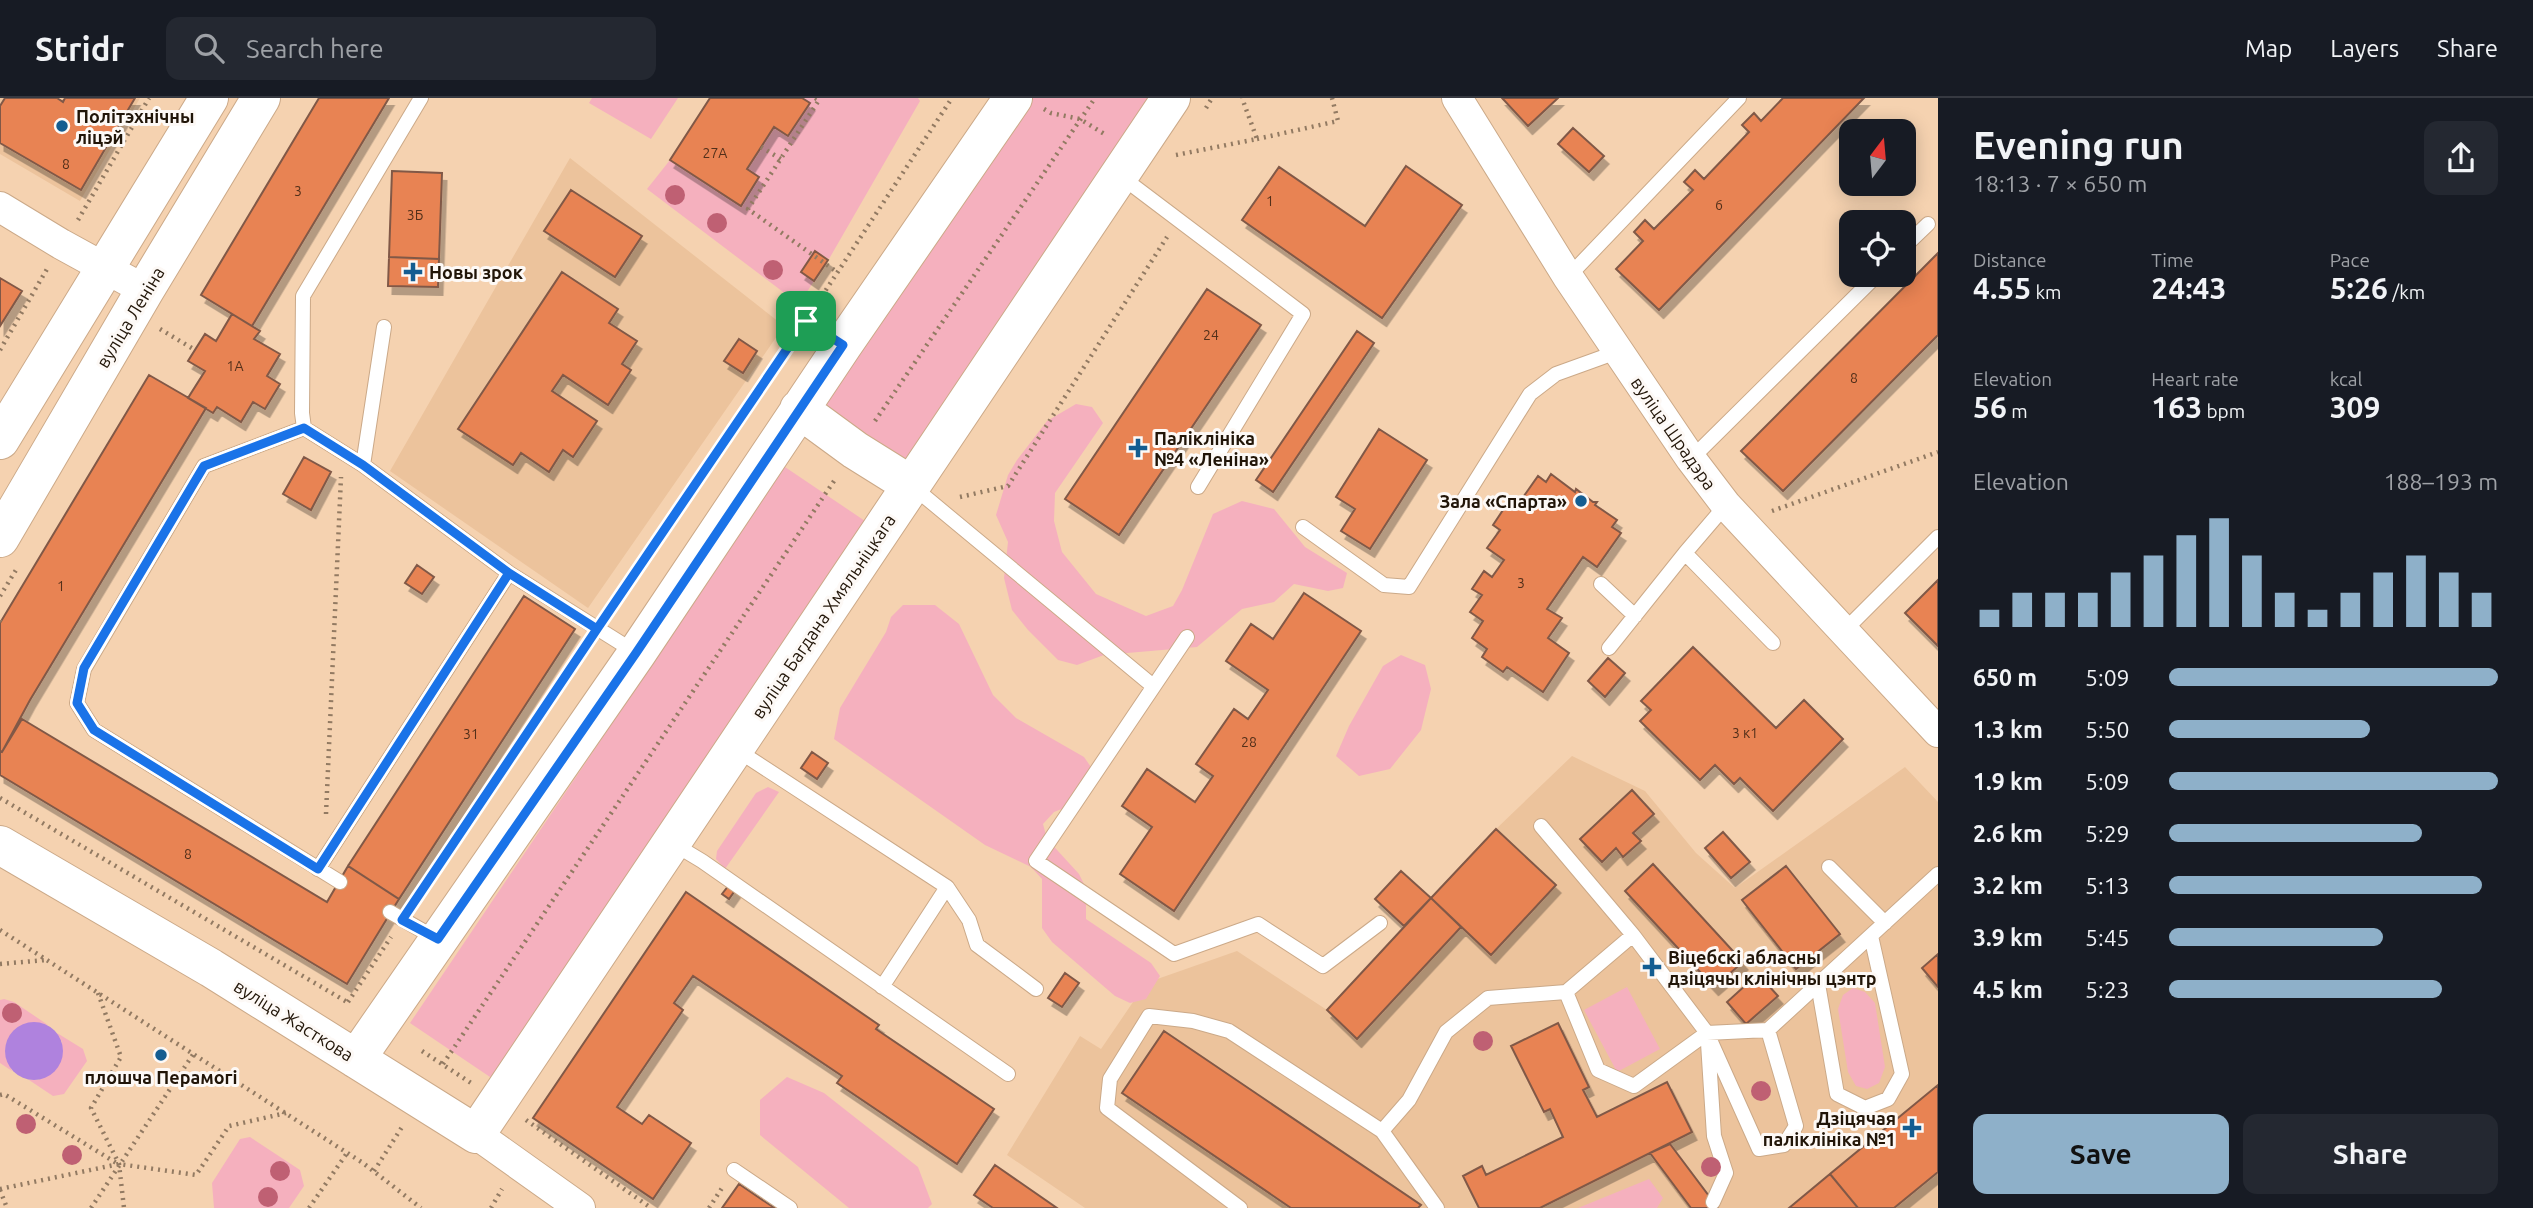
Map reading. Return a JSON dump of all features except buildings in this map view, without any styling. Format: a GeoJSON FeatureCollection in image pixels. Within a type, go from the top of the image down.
{"type":"FeatureCollection","features":[{"type":"Feature","properties":{"kind":"street"},"geometry":{"type":"LineString","coordinates":[[0,440],[209,98]]}},
{"type":"Feature","properties":{"kind":"street","name":"вуліца Леніна"},"geometry":{"type":"LineString","coordinates":[[0,538],[261,98]]}},
{"type":"Feature","properties":{"kind":"street","name":"вуліца Шрадэра"},"geometry":{"type":"LineString","coordinates":[[1457,98],[1567,277],[1726,506],[1938,732]]}},
{"type":"Feature","properties":{"kind":"street"},"geometry":{"type":"LineString","coordinates":[[356,1059],[636,653],[843,345],[1026,102]]}},
{"type":"Feature","properties":{"kind":"street","name":"вуліца Багдана Хмяльніцкага"},"geometry":{"type":"LineString","coordinates":[[475,1134],[735,749],[923,494],[1133,173],[1188,104]]}},
{"type":"Feature","properties":{"kind":"street"},"geometry":{"type":"LineString","coordinates":[[0,207],[145,290]]}},
{"type":"Feature","properties":{"kind":"street"},"geometry":{"type":"LineString","coordinates":[[799,409],[855,450],[923,494]]}},
{"type":"Feature","properties":{"kind":"street","name":"вуліца Жасткова"},"geometry":{"type":"LineString","coordinates":[[0,845],[211,968],[475,1134],[580,1208]]}},
{"type":"Feature","properties":{"kind":"lane"},"geometry":{"type":"LineString","coordinates":[[304,428],[303,296],[421,98]]}},
{"type":"Feature","properties":{"kind":"lane"},"geometry":{"type":"LineString","coordinates":[[1567,277],[1739,98]]}},
{"type":"Feature","properties":{"kind":"lane"},"geometry":{"type":"LineString","coordinates":[[1133,173],[1303,314],[1198,487]]}},
{"type":"Feature","properties":{"kind":"lane"},"geometry":{"type":"LineString","coordinates":[[1916,235],[1927,224]]}},
{"type":"Feature","properties":{"kind":"lane"},"geometry":{"type":"LineString","coordinates":[[1691,459],[1865,287]]}},
{"type":"Feature","properties":{"kind":"lane"},"geometry":{"type":"LineString","coordinates":[[793,312],[843,345]]}},
{"type":"Feature","properties":{"kind":"lane"},"geometry":{"type":"LineString","coordinates":[[363,465],[384,327]]}},
{"type":"Feature","properties":{"kind":"lane"},"geometry":{"type":"LineString","coordinates":[[1303,527],[1384,586],[1409,587],[1530,394],[1556,374],[1617,352]]}},
{"type":"Feature","properties":{"kind":"lane"},"geometry":{"type":"LineString","coordinates":[[304,428],[363,465],[509,573],[636,653]]}},
{"type":"Feature","properties":{"kind":"lane"},"geometry":{"type":"LineString","coordinates":[[304,428],[204,466],[84,668],[77,703],[94,730],[321,865],[340,882]]}},
{"type":"Feature","properties":{"kind":"lane"},"geometry":{"type":"LineString","coordinates":[[923,494],[1153,686]]}},
{"type":"Feature","properties":{"kind":"lane"},"geometry":{"type":"LineString","coordinates":[[1609,648],[1685,552],[1726,506]]}},
{"type":"Feature","properties":{"kind":"lane"},"geometry":{"type":"LineString","coordinates":[[1844,631],[1938,537]]}},
{"type":"Feature","properties":{"kind":"lane"},"geometry":{"type":"LineString","coordinates":[[1685,552],[1773,643]]}},
{"type":"Feature","properties":{"kind":"lane"},"geometry":{"type":"LineString","coordinates":[[321,865],[509,573]]}},
{"type":"Feature","properties":{"kind":"lane"},"geometry":{"type":"LineString","coordinates":[[1601,584],[1635,616]]}},
{"type":"Feature","properties":{"kind":"lane"},"geometry":{"type":"LineString","coordinates":[[1186,637],[1036,861],[1174,954],[1258,924],[1323,966],[1380,923]]}},
{"type":"Feature","properties":{"kind":"lane"},"geometry":{"type":"LineString","coordinates":[[735,749],[947,887],[969,920],[977,945],[1036,989]]}},
{"type":"Feature","properties":{"kind":"lane"},"geometry":{"type":"LineString","coordinates":[[1541,826],[1633,935],[1707,1032],[1759,1149],[1784,1145],[1796,1126],[1768,1030]]}},
{"type":"Feature","properties":{"kind":"lane"},"geometry":{"type":"LineString","coordinates":[[672,843],[702,861],[1007,1074]]}},
{"type":"Feature","properties":{"kind":"lane"},"geometry":{"type":"LineString","coordinates":[[1829,867],[1885,923]]}},
{"type":"Feature","properties":{"kind":"lane"},"geometry":{"type":"LineString","coordinates":[[1566,992],[1598,1070],[1634,1086],[1707,1032],[1768,1030],[1938,874]]}},
{"type":"Feature","properties":{"kind":"lane"},"geometry":{"type":"LineString","coordinates":[[882,987],[947,887]]}},
{"type":"Feature","properties":{"kind":"lane"},"geometry":{"type":"LineString","coordinates":[[396,916],[438,939]]}},
{"type":"Feature","properties":{"kind":"lane"},"geometry":{"type":"LineString","coordinates":[[1382,1131],[1409,1100],[1446,1032],[1488,998],[1566,992],[1633,935]]}},
{"type":"Feature","properties":{"kind":"lane"},"geometry":{"type":"LineString","coordinates":[[1818,984],[1837,1094],[1865,1108],[1888,1099],[1902,1074],[1871,936]]}},
{"type":"Feature","properties":{"kind":"lane"},"geometry":{"type":"LineString","coordinates":[[1240,1208],[1107,1108],[1110,1079],[1149,1016],[1192,1021],[1229,1031],[1382,1131],[1437,1208]]}},
{"type":"Feature","properties":{"kind":"lane"},"geometry":{"type":"LineString","coordinates":[[1707,1032],[1714,1136],[1726,1173],[1713,1202]]}},
{"type":"Feature","properties":{"kind":"lane"},"geometry":{"type":"LineString","coordinates":[[734,1170],[790,1208]]}},
{"type":"Feature","properties":{"kind":"path"},"geometry":{"type":"LineString","coordinates":[[816,98],[819,100],[748,209],[837,272]]}},
{"type":"Feature","properties":{"kind":"path"},"geometry":{"type":"LineString","coordinates":[[348,1002],[396,916],[597,629],[806,321],[952,98]]}},
{"type":"Feature","properties":{"kind":"path"},"geometry":{"type":"LineString","coordinates":[[443,1064],[1095,98]]}},
{"type":"Feature","properties":{"kind":"path"},"geometry":{"type":"LineString","coordinates":[[1188,104],[1212,98]]}},
{"type":"Feature","properties":{"kind":"path"},"geometry":{"type":"LineString","coordinates":[[1242,98],[1257,139]]}},
{"type":"Feature","properties":{"kind":"path"},"geometry":{"type":"LineString","coordinates":[[1133,173],[1176,155],[1338,121],[1332,98]]}},
{"type":"Feature","properties":{"kind":"path"},"geometry":{"type":"LineString","coordinates":[[923,494],[1008,486],[1167,236],[1133,173],[1080,119],[1051,113],[1026,102]]}},
{"type":"Feature","properties":{"kind":"path"},"geometry":{"type":"LineString","coordinates":[[1176,155],[1183,144]]}},
{"type":"Feature","properties":{"kind":"path"},"geometry":{"type":"LineString","coordinates":[[761,147],[781,159]]}},
{"type":"Feature","properties":{"kind":"path"},"geometry":{"type":"LineString","coordinates":[[159,328],[195,350]]}},
{"type":"Feature","properties":{"kind":"path"},"geometry":{"type":"LineString","coordinates":[[321,865],[342,451]]}},
{"type":"Feature","properties":{"kind":"path"},"geometry":{"type":"LineString","coordinates":[[1762,515],[1938,452]]}},
{"type":"Feature","properties":{"kind":"path"},"geometry":{"type":"LineString","coordinates":[[0,798],[354,1007]]}},
{"type":"Feature","properties":{"kind":"path"},"geometry":{"type":"LineString","coordinates":[[0,930],[347,1153],[421,1208]]}},
{"type":"Feature","properties":{"kind":"path"},"geometry":{"type":"LineString","coordinates":[[0,964],[47,960]]}},
{"type":"Feature","properties":{"kind":"path"},"geometry":{"type":"LineString","coordinates":[[97,992],[121,1057],[92,1108],[119,1164],[124,1208]]}},
{"type":"Feature","properties":{"kind":"path"},"geometry":{"type":"LineString","coordinates":[[422,1051],[481,1089]]}},
{"type":"Feature","properties":{"kind":"path"},"geometry":{"type":"LineString","coordinates":[[91,1208],[194,1053]]}},
{"type":"Feature","properties":{"kind":"path"},"geometry":{"type":"LineString","coordinates":[[0,1095],[4,1094],[119,1164]]}},
{"type":"Feature","properties":{"kind":"path"},"geometry":{"type":"LineString","coordinates":[[7,1208],[0,1190],[119,1164],[196,1175],[229,1126],[286,1113]]}},
{"type":"Feature","properties":{"kind":"path"},"geometry":{"type":"LineString","coordinates":[[522,1118],[651,1208]]}},
{"type":"Feature","properties":{"kind":"path"},"geometry":{"type":"LineString","coordinates":[[374,1171],[403,1125]]}},
{"type":"Feature","properties":{"kind":"path"},"geometry":{"type":"LineString","coordinates":[[309,1208],[347,1153]]}},
{"type":"Feature","properties":{"kind":"path"},"geometry":{"type":"LineString","coordinates":[[491,1208],[506,1182]]}},
{"type":"Feature","properties":{"kind":"shaded area","name":"Політэхнічны ліцэй"},"geometry":{"type":"Polygon","coordinates":[[[0,98],[140,98],[80,201],[0,154],[0,98]]]}},
{"type":"Feature","properties":{"kind":"shaded area"},"geometry":{"type":"Polygon","coordinates":[[[592,98],[678,98],[651,139],[589,103],[592,98]]]}},
{"type":"Feature","properties":{"kind":"shaded area"},"geometry":{"type":"Polygon","coordinates":[[[802,98],[918,98],[920,101],[829,259],[815,251],[801,272],[814,281],[799,304],[647,189],[670,160],[741,205],[759,177],[747,169],[774,127],[788,136],[809,103],[802,98]]]}},
{"type":"Feature","properties":{"kind":"shaded area"},"geometry":{"type":"Polygon","coordinates":[[[1030,98],[1150,98],[908,460],[820,405],[1030,98]]]}},
{"type":"Feature","properties":{"kind":"shaded area"},"geometry":{"type":"Polygon","coordinates":[[[570,158],[784,326],[588,608],[390,471],[570,158]]]}},
{"type":"Feature","properties":{"kind":"shaded area"},"geometry":{"type":"Polygon","coordinates":[[[1076,404],[1092,407],[1103,423],[1055,493],[1054,521],[1062,552],[1096,594],[1146,616],[1173,606],[1213,514],[1242,501],[1274,509],[1305,547],[1347,573],[1343,588],[1328,591],[1294,584],[1274,602],[1242,609],[1197,647],[1104,655],[1077,665],[1058,660],[1012,610],[1004,578],[1008,542],[996,515],[1008,475],[1017,460],[1047,421],[1076,404]]]}},
{"type":"Feature","properties":{"kind":"shaded area"},"geometry":{"type":"Polygon","coordinates":[[[785,467],[868,523],[493,1079],[410,1023],[785,467]]]}},
{"type":"Feature","properties":{"kind":"shaded area"},"geometry":{"type":"Polygon","coordinates":[[[903,605],[935,605],[959,624],[993,695],[1016,718],[1084,757],[1093,770],[1084,800],[1054,812],[1043,824],[1047,839],[1079,874],[1086,888],[1086,919],[1151,963],[1160,976],[1146,999],[1130,1003],[1115,996],[1052,942],[1042,928],[1042,879],[1031,867],[985,845],[834,739],[840,708],[886,632],[891,617],[903,605]]]}},
{"type":"Feature","properties":{"kind":"shaded area"},"geometry":{"type":"Polygon","coordinates":[[[1401,655],[1425,665],[1431,689],[1421,730],[1390,769],[1359,776],[1336,756],[1349,726],[1383,666],[1401,655]]]}},
{"type":"Feature","properties":{"kind":"shaded area","name":"Віцебскі абласны дзіцячы клінічны цэнтр"},"geometry":{"type":"Polygon","coordinates":[[[1572,756],[1645,791],[1696,853],[1735,888],[1905,767],[1938,802],[1938,1208],[1085,1208],[1007,1155],[1080,1036],[1101,1049],[1146,983],[1237,951],[1327,1010],[1496,829],[1572,756]]]}},
{"type":"Feature","properties":{"kind":"shaded area"},"geometry":{"type":"Polygon","coordinates":[[[768,787],[779,792],[725,869],[716,859],[717,851],[756,793],[768,787]]]}},
{"type":"Feature","properties":{"kind":"shaded area"},"geometry":{"type":"Polygon","coordinates":[[[1627,987],[1660,1049],[1617,1072],[1584,1010],[1627,987]]]}},
{"type":"Feature","properties":{"kind":"shaded area"},"geometry":{"type":"Polygon","coordinates":[[[1853,988],[1865,992],[1875,1003],[1885,1067],[1879,1083],[1867,1089],[1856,1086],[1848,1072],[1838,1009],[1843,995],[1853,988]]]}},
{"type":"Feature","properties":{"kind":"shaded area"},"geometry":{"type":"Polygon","coordinates":[[[0,1000],[14,1002],[48,1025],[27,1024],[13,1033],[8,1050],[12,1071],[0,1063],[0,1000]]]}},
{"type":"Feature","properties":{"kind":"shaded area"},"geometry":{"type":"Polygon","coordinates":[[[28,1022],[40,1022],[55,1030],[63,1045],[63,1057],[55,1072],[40,1080],[28,1080],[13,1072],[5,1057],[5,1045],[13,1030],[28,1022]]]}},
{"type":"Feature","properties":{"kind":"shaded area"},"geometry":{"type":"Polygon","coordinates":[[[57,1033],[83,1049],[87,1061],[64,1094],[53,1096],[29,1080],[39,1080],[62,1042],[57,1033]]]}},
{"type":"Feature","properties":{"kind":"shaded area"},"geometry":{"type":"Polygon","coordinates":[[[787,1077],[824,1093],[918,1167],[932,1204],[928,1208],[849,1208],[760,1135],[760,1100],[787,1077]]]}},
{"type":"Feature","properties":{"kind":"shaded area"},"geometry":{"type":"Polygon","coordinates":[[[250,1137],[300,1170],[304,1186],[289,1208],[214,1208],[212,1183],[240,1139],[250,1137]]]}},
{"type":"Feature","properties":{"kind":"shaded area"},"geometry":{"type":"Polygon","coordinates":[[[1649,1179],[1663,1198],[1657,1208],[1578,1208],[1649,1179]]]}},
{"type":"Feature","properties":{"kind":"place","name":"Політэхнічны ліцэй"},"geometry":{"type":"Point","coordinates":[62,126]}},
{"type":"Feature","properties":{"kind":"place","name":"Новы зрок"},"geometry":{"type":"Point","coordinates":[413,272]}},
{"type":"Feature","properties":{"kind":"place","name":"Паліклініка №4 «Леніна»"},"geometry":{"type":"Point","coordinates":[1138,448]}},
{"type":"Feature","properties":{"kind":"place","name":"Зала «Спарта»"},"geometry":{"type":"Point","coordinates":[1581,501]}},
{"type":"Feature","properties":{"kind":"place","name":"Віцебскі абласны дзіцячы клінічны цэнтр"},"geometry":{"type":"Point","coordinates":[1652,967]}},
{"type":"Feature","properties":{"kind":"place","name":"плошча Перамогі"},"geometry":{"type":"Point","coordinates":[161,1055]}},
{"type":"Feature","properties":{"kind":"place","name":"Дзіцячая паліклініка №1"},"geometry":{"type":"Point","coordinates":[1912,1128]}},
{"type":"Feature","properties":{"kind":"route"},"geometry":{"type":"LineString","coordinates":[[806,321],[597,629],[509,573],[363,465],[304,428],[204,466],[84,668],[77,703],[94,730],[318,869],[509,573],[540,593],[597,629],[402,920],[438,939],[636,653],[843,345],[806,321]]}}]}
